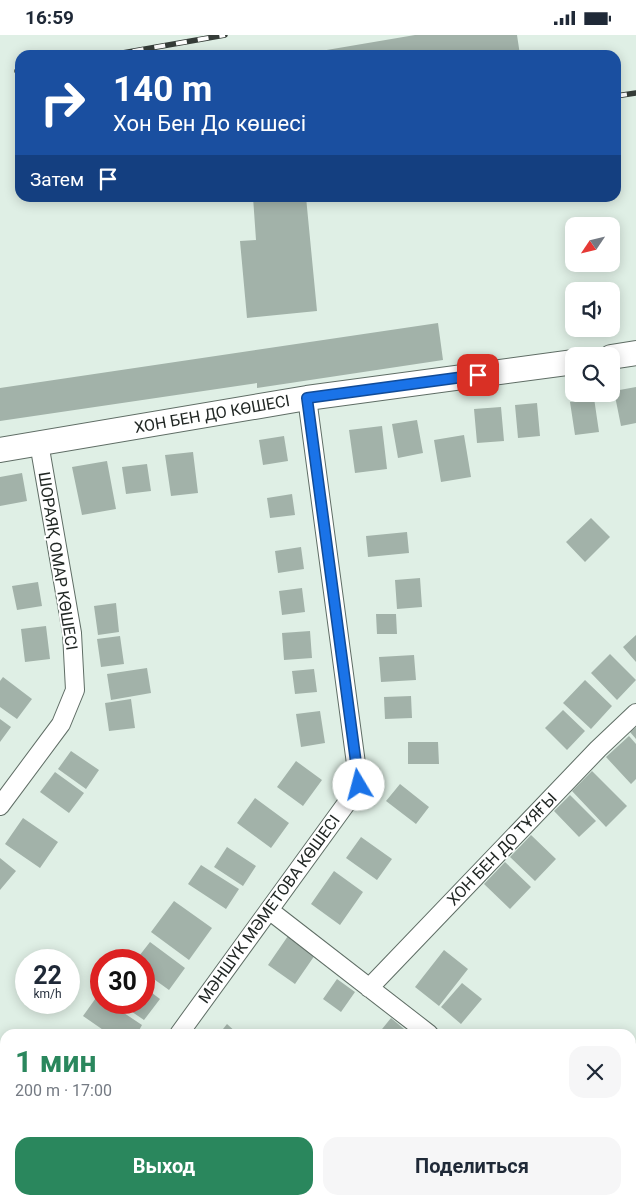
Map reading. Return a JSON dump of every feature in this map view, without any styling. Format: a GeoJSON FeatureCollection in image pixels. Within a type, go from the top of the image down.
{"type":"FeatureCollection","features":[{"type":"Feature","properties":{"kind":"street"},"geometry":{"type":"LineString","coordinates":[[620,356],[636,353]]}},
{"type":"Feature","properties":{"kind":"street","name":"ХОН БЕН ДО КӨШЕСІ"},"geometry":{"type":"LineString","coordinates":[[0,451],[307,398],[565,363]]}},
{"type":"Feature","properties":{"kind":"street","name":"МӘНШҮК МӘМЕТОВА КӨШЕСІ"},"geometry":{"type":"LineString","coordinates":[[183,1029],[359,785],[307,398]]}},
{"type":"Feature","properties":{"kind":"street","name":"ШОРАЯҚ ОМАР КӨШЕСІ"},"geometry":{"type":"LineString","coordinates":[[0,806],[62,724],[75,690],[72,633],[39,443]]}},
{"type":"Feature","properties":{"kind":"street","name":"ХОН БЕН ДО ТҰЯҒЫ"},"geometry":{"type":"LineString","coordinates":[[369,988],[598,749],[636,713]]}},
{"type":"Feature","properties":{"kind":"street"},"geometry":{"type":"LineString","coordinates":[[269,910],[422,1029]]}},
{"type":"Feature","properties":{"kind":"building"},"geometry":{"type":"Polygon","coordinates":[[[415,35],[517,35],[519,50],[327,50],[415,35]]]}},
{"type":"Feature","properties":{"kind":"building"},"geometry":{"type":"Polygon","coordinates":[[[253,202],[306,202],[317,311],[247,318],[240,241],[256,240],[253,202]]]}},
{"type":"Feature","properties":{"kind":"building"},"geometry":{"type":"Polygon","coordinates":[[[438,323],[443,360],[257,388],[257,383],[0,421],[0,388],[438,323]]]}},
{"type":"Feature","properties":{"kind":"building"},"geometry":{"type":"Polygon","coordinates":[[[636,387],[636,423],[621,426],[616,402],[620,402],[620,390],[636,387]]]}},
{"type":"Feature","properties":{"kind":"building"},"geometry":{"type":"Polygon","coordinates":[[[570,402],[595,402],[599,432],[575,435],[570,402]]]}},
{"type":"Feature","properties":{"kind":"building"},"geometry":{"type":"Polygon","coordinates":[[[537,403],[540,436],[518,438],[515,405],[537,403]]]}},
{"type":"Feature","properties":{"kind":"building"},"geometry":{"type":"Polygon","coordinates":[[[501,407],[504,441],[477,443],[474,409],[501,407]]]}},
{"type":"Feature","properties":{"kind":"building"},"geometry":{"type":"Polygon","coordinates":[[[417,420],[423,453],[398,458],[392,424],[417,420]]]}},
{"type":"Feature","properties":{"kind":"building"},"geometry":{"type":"Polygon","coordinates":[[[382,426],[387,469],[355,473],[349,430],[382,426]]]}},
{"type":"Feature","properties":{"kind":"building"},"geometry":{"type":"Polygon","coordinates":[[[464,435],[471,477],[441,482],[434,440],[464,435]]]}},
{"type":"Feature","properties":{"kind":"building"},"geometry":{"type":"Polygon","coordinates":[[[284,436],[288,461],[263,465],[259,440],[284,436]]]}},
{"type":"Feature","properties":{"kind":"building"},"geometry":{"type":"Polygon","coordinates":[[[193,452],[198,493],[171,496],[165,455],[193,452]]]}},
{"type":"Feature","properties":{"kind":"building"},"geometry":{"type":"Polygon","coordinates":[[[107,461],[116,509],[82,515],[72,467],[107,461]]]}},
{"type":"Feature","properties":{"kind":"building"},"geometry":{"type":"Polygon","coordinates":[[[147,464],[151,491],[126,494],[122,467],[147,464]]]}},
{"type":"Feature","properties":{"kind":"building"},"geometry":{"type":"Polygon","coordinates":[[[22,473],[27,501],[0,506],[0,477],[22,473]]]}},
{"type":"Feature","properties":{"kind":"building"},"geometry":{"type":"Polygon","coordinates":[[[292,494],[295,515],[270,518],[267,498],[292,494]]]}},
{"type":"Feature","properties":{"kind":"building"},"geometry":{"type":"Polygon","coordinates":[[[591,518],[610,537],[585,562],[566,542],[591,518]]]}},
{"type":"Feature","properties":{"kind":"building"},"geometry":{"type":"Polygon","coordinates":[[[407,532],[409,553],[368,557],[366,536],[407,532]]]}},
{"type":"Feature","properties":{"kind":"building"},"geometry":{"type":"Polygon","coordinates":[[[301,547],[304,569],[278,573],[275,551],[301,547]]]}},
{"type":"Feature","properties":{"kind":"building"},"geometry":{"type":"Polygon","coordinates":[[[420,578],[422,607],[397,609],[395,580],[420,578]]]}},
{"type":"Feature","properties":{"kind":"building"},"geometry":{"type":"Polygon","coordinates":[[[38,582],[42,606],[17,610],[12,586],[38,582]]]}},
{"type":"Feature","properties":{"kind":"building"},"geometry":{"type":"Polygon","coordinates":[[[302,588],[305,612],[282,615],[279,591],[302,588]]]}},
{"type":"Feature","properties":{"kind":"building"},"geometry":{"type":"Polygon","coordinates":[[[116,603],[119,632],[98,635],[94,606],[116,603]]]}},
{"type":"Feature","properties":{"kind":"building"},"geometry":{"type":"Polygon","coordinates":[[[376,614],[396,614],[397,634],[377,634],[376,614]]]}},
{"type":"Feature","properties":{"kind":"building"},"geometry":{"type":"Polygon","coordinates":[[[46,626],[50,659],[25,662],[21,629],[46,626]]]}},
{"type":"Feature","properties":{"kind":"building"},"geometry":{"type":"Polygon","coordinates":[[[310,631],[312,658],[284,660],[282,633],[310,631]]]}},
{"type":"Feature","properties":{"kind":"building"},"geometry":{"type":"Polygon","coordinates":[[[636,635],[636,662],[623,647],[636,635]]]}},
{"type":"Feature","properties":{"kind":"building"},"geometry":{"type":"Polygon","coordinates":[[[120,636],[124,664],[101,667],[97,639],[120,636]]]}},
{"type":"Feature","properties":{"kind":"building"},"geometry":{"type":"Polygon","coordinates":[[[610,654],[636,680],[617,700],[591,673],[610,654]]]}},
{"type":"Feature","properties":{"kind":"building"},"geometry":{"type":"Polygon","coordinates":[[[414,655],[416,680],[381,682],[379,657],[414,655]]]}},
{"type":"Feature","properties":{"kind":"building"},"geometry":{"type":"Polygon","coordinates":[[[147,668],[151,693],[111,700],[107,674],[147,668]]]}},
{"type":"Feature","properties":{"kind":"building"},"geometry":{"type":"Polygon","coordinates":[[[314,669],[317,692],[295,694],[292,671],[314,669]]]}},
{"type":"Feature","properties":{"kind":"building"},"geometry":{"type":"Polygon","coordinates":[[[3,677],[32,699],[17,719],[0,707],[0,681],[3,677]]]}},
{"type":"Feature","properties":{"kind":"building"},"geometry":{"type":"Polygon","coordinates":[[[585,680],[612,706],[591,729],[563,703],[585,680]]]}},
{"type":"Feature","properties":{"kind":"building"},"geometry":{"type":"Polygon","coordinates":[[[411,696],[412,718],[385,719],[384,697],[411,696]]]}},
{"type":"Feature","properties":{"kind":"building"},"geometry":{"type":"Polygon","coordinates":[[[131,699],[135,728],[109,731],[105,703],[131,699]]]}},
{"type":"Feature","properties":{"kind":"building"},"geometry":{"type":"Polygon","coordinates":[[[563,710],[585,731],[567,750],[545,728],[563,710]]]}},
{"type":"Feature","properties":{"kind":"building"},"geometry":{"type":"Polygon","coordinates":[[[320,711],[325,743],[301,747],[296,714],[320,711]]]}},
{"type":"Feature","properties":{"kind":"building"},"geometry":{"type":"Polygon","coordinates":[[[0,719],[11,727],[0,742],[0,719]]]}},
{"type":"Feature","properties":{"kind":"building"},"geometry":{"type":"Polygon","coordinates":[[[636,727],[636,739],[630,732],[636,727]]]}},
{"type":"Feature","properties":{"kind":"building"},"geometry":{"type":"Polygon","coordinates":[[[629,736],[636,744],[636,779],[631,784],[606,757],[629,736]]]}},
{"type":"Feature","properties":{"kind":"building"},"geometry":{"type":"Polygon","coordinates":[[[408,742],[438,742],[439,764],[408,764],[408,742]]]}},
{"type":"Feature","properties":{"kind":"building"},"geometry":{"type":"Polygon","coordinates":[[[71,751],[99,770],[86,789],[58,769],[71,751]]]}},
{"type":"Feature","properties":{"kind":"building"},"geometry":{"type":"Polygon","coordinates":[[[296,761],[322,780],[303,806],[277,787],[296,761]]]}},
{"type":"Feature","properties":{"kind":"building"},"geometry":{"type":"Polygon","coordinates":[[[592,771],[627,806],[606,827],[572,791],[592,771]]]}},
{"type":"Feature","properties":{"kind":"building"},"geometry":{"type":"Polygon","coordinates":[[[55,772],[84,793],[69,813],[40,792],[55,772]]]}},
{"type":"Feature","properties":{"kind":"building"},"geometry":{"type":"Polygon","coordinates":[[[400,784],[429,807],[416,824],[386,801],[400,784]]]}},
{"type":"Feature","properties":{"kind":"building"},"geometry":{"type":"Polygon","coordinates":[[[570,795],[596,821],[579,837],[554,811],[570,795]]]}},
{"type":"Feature","properties":{"kind":"building"},"geometry":{"type":"Polygon","coordinates":[[[255,798],[289,823],[271,848],[237,823],[255,798]]]}},
{"type":"Feature","properties":{"kind":"building"},"geometry":{"type":"Polygon","coordinates":[[[23,818],[58,842],[40,868],[5,844],[23,818]]]}},
{"type":"Feature","properties":{"kind":"building"},"geometry":{"type":"Polygon","coordinates":[[[531,835],[556,859],[535,881],[510,857],[531,835]]]}},
{"type":"Feature","properties":{"kind":"building"},"geometry":{"type":"Polygon","coordinates":[[[361,837],[392,859],[377,880],[346,858],[361,837]]]}},
{"type":"Feature","properties":{"kind":"building"},"geometry":{"type":"Polygon","coordinates":[[[227,847],[256,866],[243,886],[214,867],[227,847]]]}},
{"type":"Feature","properties":{"kind":"building"},"geometry":{"type":"Polygon","coordinates":[[[0,858],[16,871],[0,890],[0,858]]]}},
{"type":"Feature","properties":{"kind":"building"},"geometry":{"type":"Polygon","coordinates":[[[505,862],[531,887],[510,909],[484,884],[505,862]]]}},
{"type":"Feature","properties":{"kind":"building"},"geometry":{"type":"Polygon","coordinates":[[[201,865],[239,889],[226,909],[188,884],[201,865]]]}},
{"type":"Feature","properties":{"kind":"building"},"geometry":{"type":"Polygon","coordinates":[[[334,871],[363,892],[340,925],[311,904],[334,871]]]}},
{"type":"Feature","properties":{"kind":"building"},"geometry":{"type":"Polygon","coordinates":[[[174,901],[212,928],[189,960],[151,932],[174,901]]]}},
{"type":"Feature","properties":{"kind":"building"},"geometry":{"type":"Polygon","coordinates":[[[288,936],[315,955],[295,984],[268,965],[288,936]]]}},
{"type":"Feature","properties":{"kind":"building"},"geometry":{"type":"Polygon","coordinates":[[[150,942],[185,968],[169,990],[155,980],[155,949],[145,949],[150,942]]]}},
{"type":"Feature","properties":{"kind":"building"},"geometry":{"type":"Polygon","coordinates":[[[444,950],[468,969],[439,1006],[415,987],[444,950]]]}},
{"type":"Feature","properties":{"kind":"building"},"geometry":{"type":"Polygon","coordinates":[[[337,979],[355,992],[341,1012],[323,999],[337,979]]]}},
{"type":"Feature","properties":{"kind":"building"},"geometry":{"type":"Polygon","coordinates":[[[462,983],[482,999],[461,1024],[441,1007],[462,983]]]}},
{"type":"Feature","properties":{"kind":"building"},"geometry":{"type":"Polygon","coordinates":[[[155,995],[160,999],[155,1006],[155,995]]]}},
{"type":"Feature","properties":{"kind":"building"},"geometry":{"type":"Polygon","coordinates":[[[90,1006],[90,1014],[126,1014],[142,1025],[140,1029],[102,1029],[83,1016],[90,1006]]]}},
{"type":"Feature","properties":{"kind":"building"},"geometry":{"type":"Polygon","coordinates":[[[135,1014],[149,1014],[144,1020],[135,1014]]]}},
{"type":"Feature","properties":{"kind":"building"},"geometry":{"type":"Polygon","coordinates":[[[391,1018],[404,1029],[382,1029],[391,1018]]]}},
{"type":"Feature","properties":{"kind":"building"},"geometry":{"type":"Polygon","coordinates":[[[227,1024],[232,1029],[223,1029],[227,1024]]]}},
{"type":"Feature","properties":{"kind":"railway"},"geometry":{"type":"LineString","coordinates":[[140,50],[225,35]]}},
{"type":"Feature","properties":{"kind":"railway"},"geometry":{"type":"LineString","coordinates":[[621,95],[636,93]]}},
{"type":"Feature","properties":{"kind":"route"},"geometry":{"type":"LineString","coordinates":[[359,785],[307,398],[478,375]]}}]}
